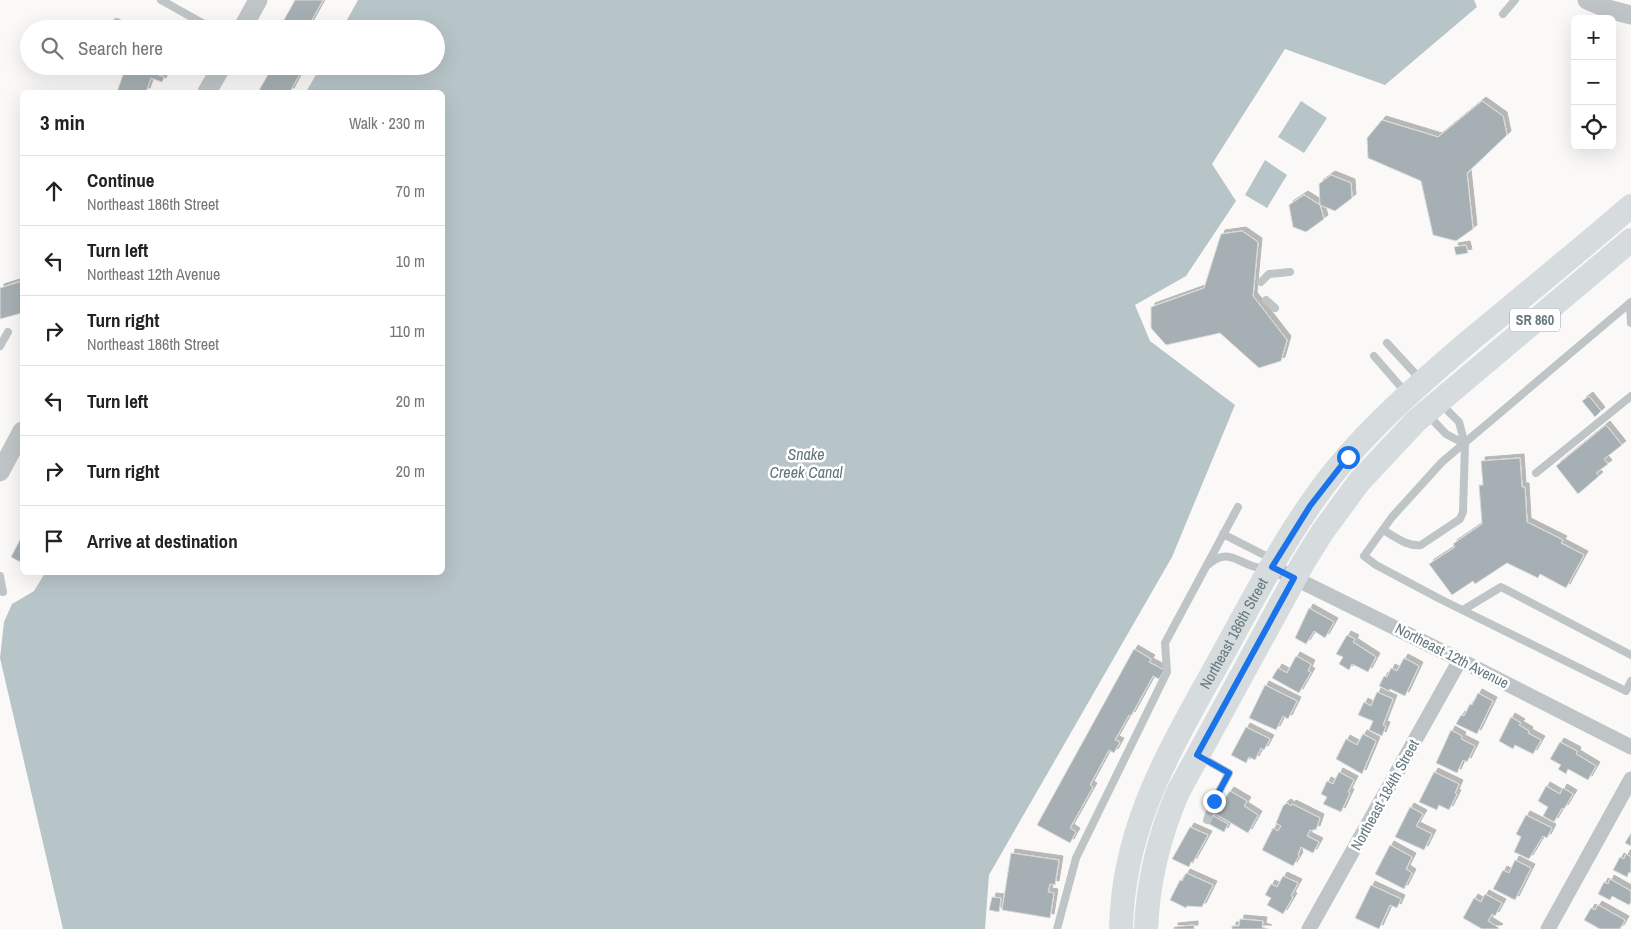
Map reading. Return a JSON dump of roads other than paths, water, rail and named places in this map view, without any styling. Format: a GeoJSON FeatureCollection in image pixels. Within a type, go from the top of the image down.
{"type":"FeatureCollection","features":[{"type":"Feature","properties":{"kind":"main road","name":"Northeast 186th Street"},"geometry":{"type":"LineString","coordinates":[[1121,929],[1122,899],[1129,858],[1139,820],[1150,793],[1172,746],[1299,522],[1335,472],[1370,432],[1415,388],[1631,206]]}},
{"type":"Feature","properties":{"kind":"main road","name":"Northeast 186th Street"},"geometry":{"type":"LineString","coordinates":[[1146,929],[1148,897],[1159,845],[1174,800],[1294,578],[1323,531],[1359,482],[1405,432],[1432,407],[1631,240]]}},
{"type":"Feature","properties":{"kind":"main road"},"geometry":{"type":"LineString","coordinates":[[1415,388],[1432,407]]}},
{"type":"Feature","properties":{"kind":"street"},"geometry":{"type":"LineString","coordinates":[[1587,0],[1608,9],[1631,15]]}},
{"type":"Feature","properties":{"kind":"street"},"geometry":{"type":"LineString","coordinates":[[246,20],[253,2]]}},
{"type":"Feature","properties":{"kind":"street"},"geometry":{"type":"LineString","coordinates":[[2,464],[20,434]]}},
{"type":"Feature","properties":{"kind":"street","name":"Northeast 12th Avenue"},"geometry":{"type":"LineString","coordinates":[[1272,567],[1631,747]]}},
{"type":"Feature","properties":{"kind":"street","name":"Northeast 184th Street"},"geometry":{"type":"LineString","coordinates":[[1309,929],[1460,660]]}},
{"type":"Feature","properties":{"kind":"street"},"geometry":{"type":"LineString","coordinates":[[1548,929],[1631,779]]}},
{"type":"Feature","properties":{"kind":"lane"},"geometry":{"type":"LineString","coordinates":[[161,0],[198,20]]}},
{"type":"Feature","properties":{"kind":"lane"},"geometry":{"type":"LineString","coordinates":[[1503,14],[1515,0]]}},
{"type":"Feature","properties":{"kind":"lane"},"geometry":{"type":"LineString","coordinates":[[1261,282],[1269,274],[1290,272]]}},
{"type":"Feature","properties":{"kind":"lane"},"geometry":{"type":"LineString","coordinates":[[1266,300],[1275,308]]}},
{"type":"Feature","properties":{"kind":"lane"},"geometry":{"type":"LineString","coordinates":[[1630,302],[1631,323]]}},
{"type":"Feature","properties":{"kind":"lane"},"geometry":{"type":"LineString","coordinates":[[1630,302],[1465,447],[1442,462],[1392,517],[1364,556],[1376,565],[1463,610],[1626,691],[1631,681]]}},
{"type":"Feature","properties":{"kind":"lane"},"geometry":{"type":"LineString","coordinates":[[0,346],[8,332]]}},
{"type":"Feature","properties":{"kind":"lane"},"geometry":{"type":"LineString","coordinates":[[1387,343],[1415,388]]}},
{"type":"Feature","properties":{"kind":"lane"},"geometry":{"type":"LineString","coordinates":[[1374,356],[1415,388]]}},
{"type":"Feature","properties":{"kind":"lane"},"geometry":{"type":"LineString","coordinates":[[1536,473],[1631,396]]}},
{"type":"Feature","properties":{"kind":"lane"},"geometry":{"type":"LineString","coordinates":[[1432,407],[1446,434],[1465,447]]}},
{"type":"Feature","properties":{"kind":"lane"},"geometry":{"type":"LineString","coordinates":[[1382,530],[1415,546],[1421,545],[1460,519],[1463,512],[1465,498],[1465,447],[1459,422],[1432,407]]}},
{"type":"Feature","properties":{"kind":"lane"},"geometry":{"type":"LineString","coordinates":[[1058,929],[1076,858],[1168,672],[1165,643],[1238,507]]}},
{"type":"Feature","properties":{"kind":"lane"},"geometry":{"type":"LineString","coordinates":[[1204,569],[1216,557],[1227,555],[1257,569],[1272,567],[1266,556],[1223,534]]}},
{"type":"Feature","properties":{"kind":"lane"},"geometry":{"type":"LineString","coordinates":[[0,576],[3,592]]}},
{"type":"Feature","properties":{"kind":"lane"},"geometry":{"type":"LineString","coordinates":[[1463,610],[1501,587],[1631,655]]}},
{"type":"Feature","properties":{"kind":"lane"},"geometry":{"type":"LineString","coordinates":[[1197,755],[1229,773],[1214,801],[1207,820]]}},
{"type":"Feature","properties":{"kind":"water","name":"Snake Creek Canal"},"geometry":{"type":"Polygon","coordinates":[[[358,0],[1474,0],[1477,7],[1385,85],[1285,49],[1212,164],[1236,201],[1186,276],[1135,305],[1150,341],[1235,405],[1172,557],[989,875],[985,929],[63,929],[0,658],[4,622],[12,604],[34,591],[44,575],[445,575],[445,90],[307,90],[316,75],[445,75],[445,20],[347,20],[358,0]]]}},
{"type":"Feature","properties":{"kind":"water"},"geometry":{"type":"Polygon","coordinates":[[[1301,101],[1327,118],[1304,153],[1278,137],[1301,101]]]}},
{"type":"Feature","properties":{"kind":"water"},"geometry":{"type":"Polygon","coordinates":[[[1265,160],[1287,175],[1267,208],[1245,195],[1265,160]]]}}]}
